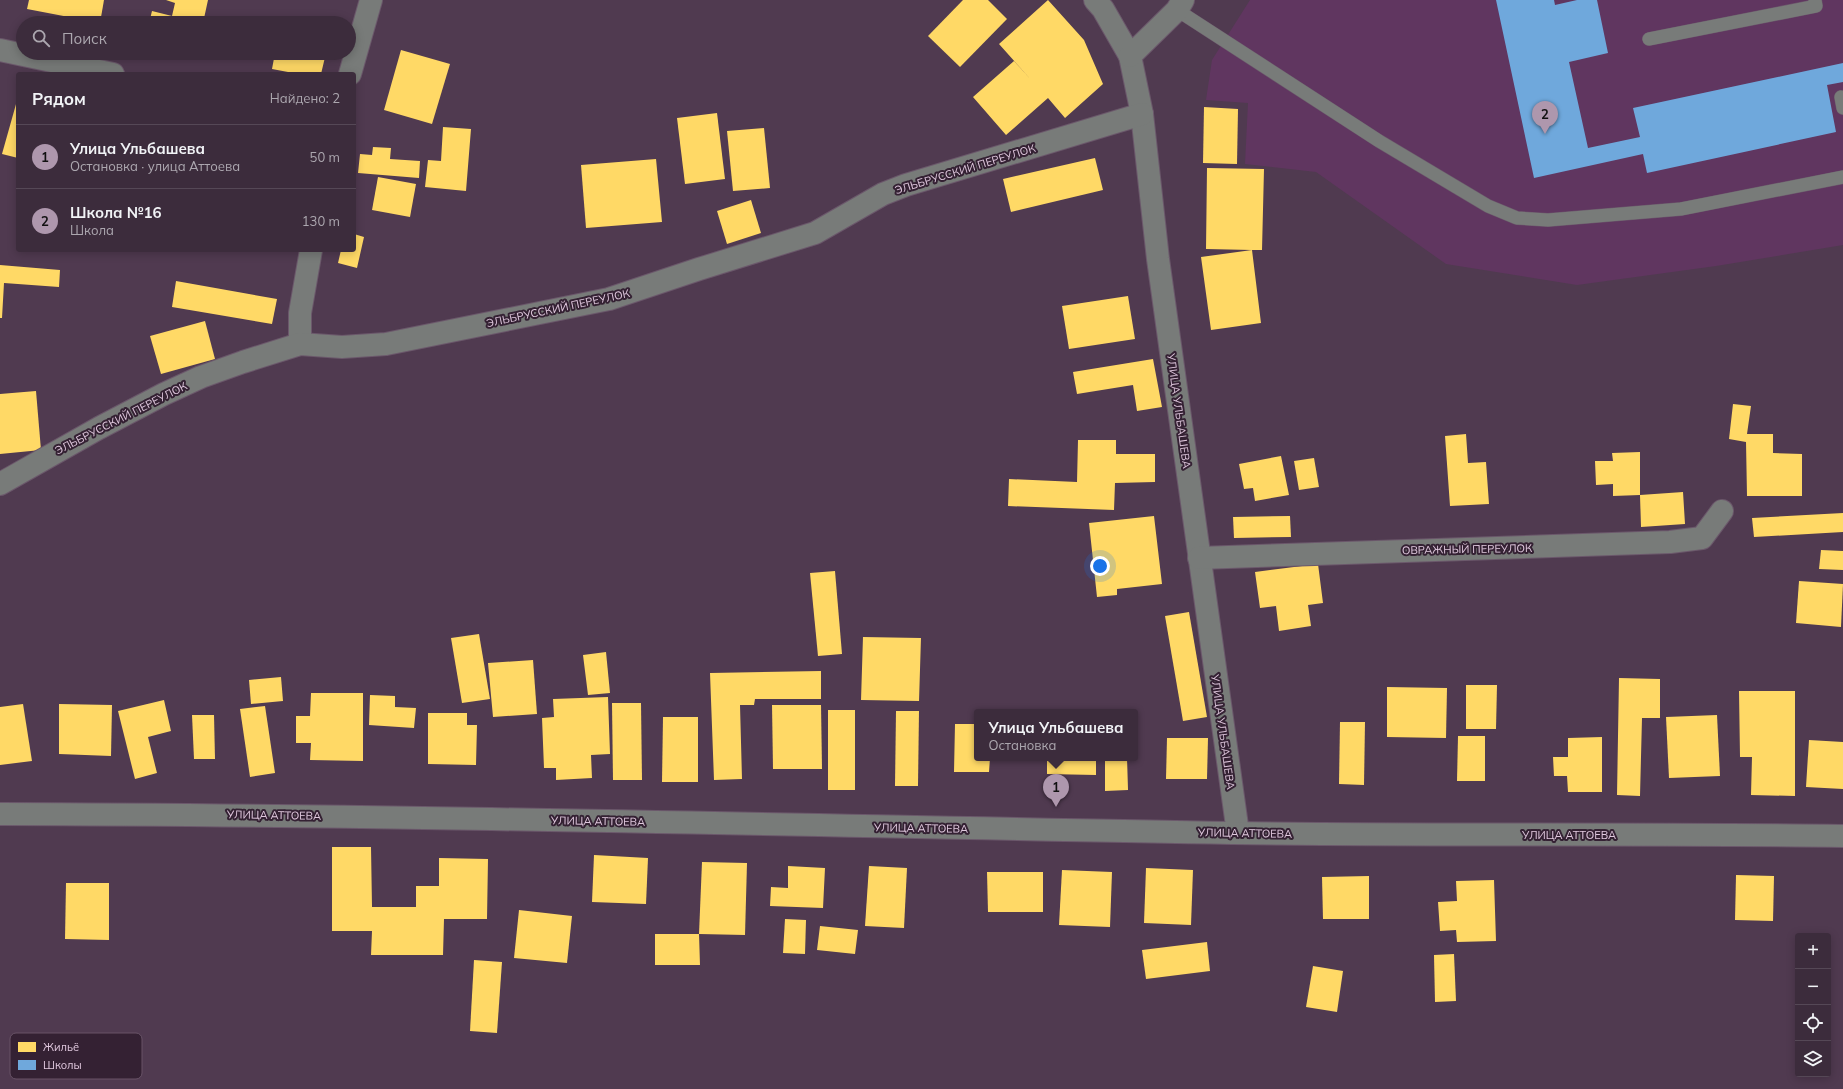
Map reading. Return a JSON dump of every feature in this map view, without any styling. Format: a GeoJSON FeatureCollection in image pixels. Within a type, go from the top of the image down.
{"type":"FeatureCollection","features":[{"type":"Feature","properties":{"kind":"street"},"geometry":{"type":"LineString","coordinates":[[356,53],[371,0]]}},
{"type":"Feature","properties":{"kind":"street","name":"УЛИЦА УЛЬБАШЕВА"},"geometry":{"type":"LineString","coordinates":[[1095,0],[1103,9],[1130,56],[1142,114],[1158,259],[1238,833]]}},
{"type":"Feature","properties":{"kind":"street"},"geometry":{"type":"LineString","coordinates":[[1130,56],[1180,5]]}},
{"type":"Feature","properties":{"kind":"street"},"geometry":{"type":"LineString","coordinates":[[0,50],[16,53]]}},
{"type":"Feature","properties":{"kind":"street"},"geometry":{"type":"LineString","coordinates":[[47,60],[104,72]]}},
{"type":"Feature","properties":{"kind":"street"},"geometry":{"type":"LineString","coordinates":[[351,72],[354,60]]}},
{"type":"Feature","properties":{"kind":"street","name":"ЭЛЬБРУССКИЙ ПЕРЕУЛОК"},"geometry":{"type":"LineString","coordinates":[[0,484],[99,428],[164,394],[201,377],[300,344],[342,347],[386,344],[609,299],[815,233],[883,194],[906,185],[1142,114]]}},
{"type":"Feature","properties":{"kind":"street"},"geometry":{"type":"LineString","coordinates":[[300,344],[300,313],[311,252]]}},
{"type":"Feature","properties":{"kind":"street","name":"ОВРАЖНЫЙ ПЕРЕУЛОК"},"geometry":{"type":"LineString","coordinates":[[1199,558],[1670,542],[1702,538],[1722,511]]}},
{"type":"Feature","properties":{"kind":"street","name":"УЛИЦА АТТОЕВА"},"geometry":{"type":"LineString","coordinates":[[0,814],[246,815],[1238,833],[1843,836]]}},
{"type":"Feature","properties":{"kind":"lane"},"geometry":{"type":"LineString","coordinates":[[1649,39],[1816,6],[1815,0]]}},
{"type":"Feature","properties":{"kind":"lane"},"geometry":{"type":"LineString","coordinates":[[1180,5],[1379,141],[1488,206],[1516,218],[1548,220],[1681,210],[1843,176]]}},
{"type":"Feature","properties":{"kind":"shaded area"},"geometry":{"type":"Polygon","coordinates":[[[1250,0],[1843,0],[1843,245],[1716,266],[1577,285],[1446,264],[1316,172],[1245,164],[1248,103],[1206,100],[1212,60],[1250,0]]]}},
{"type":"Feature","properties":{"kind":"building: Жильё"},"geometry":{"type":"Polygon","coordinates":[[[29,0],[104,0],[101,16],[64,16],[27,9],[29,0]]]}},
{"type":"Feature","properties":{"kind":"building: Жильё"},"geometry":{"type":"Polygon","coordinates":[[[166,0],[208,0],[205,16],[172,16],[175,3],[166,0]]]}},
{"type":"Feature","properties":{"kind":"building: Жильё"},"geometry":{"type":"Polygon","coordinates":[[[963,0],[988,0],[1007,19],[960,67],[928,36],[963,0]]]}},
{"type":"Feature","properties":{"kind":"building: Жильё"},"geometry":{"type":"Polygon","coordinates":[[[1048,0],[1084,40],[1103,84],[1065,118],[1048,98],[1006,135],[973,97],[1014,61],[1032,81],[999,44],[1048,0]]]}},
{"type":"Feature","properties":{"kind":"building: Жильё"},"geometry":{"type":"Polygon","coordinates":[[[152,11],[172,16],[151,16],[152,11]]]}},
{"type":"Feature","properties":{"kind":"building: Жильё"},"geometry":{"type":"Polygon","coordinates":[[[401,50],[450,64],[432,124],[384,110],[401,50]]]}},
{"type":"Feature","properties":{"kind":"building: Жильё"},"geometry":{"type":"Polygon","coordinates":[[[274,60],[324,60],[321,72],[288,72],[272,69],[274,60]]]}},
{"type":"Feature","properties":{"kind":"building: Жильё"},"geometry":{"type":"Polygon","coordinates":[[[16,104],[16,158],[2,154],[16,104]]]}},
{"type":"Feature","properties":{"kind":"building: Жильё"},"geometry":{"type":"Polygon","coordinates":[[[1204,107],[1238,109],[1237,164],[1203,163],[1204,107]]]}},
{"type":"Feature","properties":{"kind":"building: Жильё"},"geometry":{"type":"Polygon","coordinates":[[[717,113],[725,179],[685,184],[677,118],[717,113]]]}},
{"type":"Feature","properties":{"kind":"building: Жильё"},"geometry":{"type":"Polygon","coordinates":[[[443,127],[471,129],[466,191],[425,187],[428,160],[441,161],[443,127]]]}},
{"type":"Feature","properties":{"kind":"building: Жильё"},"geometry":{"type":"Polygon","coordinates":[[[764,128],[770,188],[733,191],[727,131],[764,128]]]}},
{"type":"Feature","properties":{"kind":"building: Жильё"},"geometry":{"type":"Polygon","coordinates":[[[373,147],[391,148],[390,159],[420,161],[419,178],[358,173],[360,154],[372,155],[373,147]]]}},
{"type":"Feature","properties":{"kind":"building: Жильё"},"geometry":{"type":"Polygon","coordinates":[[[1095,158],[1103,190],[1011,212],[1003,179],[1095,158]]]}},
{"type":"Feature","properties":{"kind":"building: Жильё"},"geometry":{"type":"Polygon","coordinates":[[[656,159],[662,222],[586,228],[581,165],[656,159]]]}},
{"type":"Feature","properties":{"kind":"building: Жильё"},"geometry":{"type":"Polygon","coordinates":[[[1207,168],[1264,169],[1262,250],[1206,249],[1207,168]]]}},
{"type":"Feature","properties":{"kind":"building: Жильё"},"geometry":{"type":"Polygon","coordinates":[[[378,177],[416,184],[410,217],[372,210],[378,177]]]}},
{"type":"Feature","properties":{"kind":"building: Жильё"},"geometry":{"type":"Polygon","coordinates":[[[751,200],[761,233],[727,244],[717,211],[751,200]]]}},
{"type":"Feature","properties":{"kind":"building: Жильё"},"geometry":{"type":"Polygon","coordinates":[[[356,235],[364,237],[357,268],[338,263],[341,252],[356,252],[356,235]]]}},
{"type":"Feature","properties":{"kind":"building: Жильё"},"geometry":{"type":"Polygon","coordinates":[[[1252,250],[1261,323],[1211,330],[1201,257],[1252,250]]]}},
{"type":"Feature","properties":{"kind":"building: Жильё"},"geometry":{"type":"Polygon","coordinates":[[[0,265],[60,270],[59,287],[4,283],[2,318],[0,318],[0,265]]]}},
{"type":"Feature","properties":{"kind":"building: Жильё"},"geometry":{"type":"Polygon","coordinates":[[[176,281],[277,299],[272,324],[172,307],[176,281]]]}},
{"type":"Feature","properties":{"kind":"building: Жильё"},"geometry":{"type":"Polygon","coordinates":[[[1128,296],[1135,339],[1069,349],[1062,306],[1128,296]]]}},
{"type":"Feature","properties":{"kind":"building: Жильё"},"geometry":{"type":"Polygon","coordinates":[[[205,321],[215,359],[161,374],[150,336],[205,321]]]}},
{"type":"Feature","properties":{"kind":"building: Жильё"},"geometry":{"type":"Polygon","coordinates":[[[1153,359],[1162,407],[1137,411],[1133,385],[1077,394],[1073,372],[1153,359]]]}},
{"type":"Feature","properties":{"kind":"building: Жильё"},"geometry":{"type":"Polygon","coordinates":[[[36,391],[41,450],[0,454],[0,394],[36,391]]]}},
{"type":"Feature","properties":{"kind":"building: Жильё"},"geometry":{"type":"Polygon","coordinates":[[[1733,404],[1751,406],[1747,434],[1773,434],[1773,453],[1802,454],[1802,496],[1747,496],[1746,442],[1729,439],[1733,404]]]}},
{"type":"Feature","properties":{"kind":"building: Жильё"},"geometry":{"type":"Polygon","coordinates":[[[1466,434],[1468,463],[1486,462],[1489,504],[1450,506],[1445,436],[1466,434]]]}},
{"type":"Feature","properties":{"kind":"building: Жильё"},"geometry":{"type":"Polygon","coordinates":[[[1078,440],[1116,440],[1116,454],[1155,454],[1155,482],[1115,483],[1114,510],[1008,506],[1009,479],[1077,482],[1078,440]]]}},
{"type":"Feature","properties":{"kind":"building: Жильё"},"geometry":{"type":"Polygon","coordinates":[[[1640,452],[1640,495],[1613,496],[1613,484],[1596,485],[1595,461],[1613,461],[1612,453],[1640,452]]]}},
{"type":"Feature","properties":{"kind":"building: Жильё"},"geometry":{"type":"Polygon","coordinates":[[[1281,456],[1289,495],[1255,501],[1253,488],[1244,489],[1239,464],[1281,456]]]}},
{"type":"Feature","properties":{"kind":"building: Жильё"},"geometry":{"type":"Polygon","coordinates":[[[1314,458],[1319,487],[1299,490],[1294,461],[1314,458]]]}},
{"type":"Feature","properties":{"kind":"building: Жильё"},"geometry":{"type":"Polygon","coordinates":[[[1683,492],[1685,524],[1641,527],[1640,495],[1683,492]]]}},
{"type":"Feature","properties":{"kind":"building: Жильё"},"geometry":{"type":"Polygon","coordinates":[[[1843,513],[1843,532],[1754,537],[1752,518],[1843,513]]]}},
{"type":"Feature","properties":{"kind":"building: Жильё"},"geometry":{"type":"Polygon","coordinates":[[[1154,516],[1162,584],[1117,589],[1117,595],[1097,597],[1089,523],[1154,516]]]}},
{"type":"Feature","properties":{"kind":"building: Жильё"},"geometry":{"type":"Polygon","coordinates":[[[1290,516],[1291,537],[1234,538],[1233,517],[1290,516]]]}},
{"type":"Feature","properties":{"kind":"building: Жильё"},"geometry":{"type":"Polygon","coordinates":[[[1821,550],[1843,551],[1843,570],[1819,569],[1821,550]]]}},
{"type":"Feature","properties":{"kind":"building: Жильё"},"geometry":{"type":"Polygon","coordinates":[[[1318,564],[1323,603],[1308,605],[1311,626],[1279,631],[1276,606],[1260,608],[1255,572],[1318,564]]]}},
{"type":"Feature","properties":{"kind":"building: Жильё"},"geometry":{"type":"Polygon","coordinates":[[[835,571],[842,654],[818,656],[810,573],[835,571]]]}},
{"type":"Feature","properties":{"kind":"building: Жильё"},"geometry":{"type":"Polygon","coordinates":[[[1799,581],[1843,584],[1841,627],[1796,623],[1799,581]]]}},
{"type":"Feature","properties":{"kind":"building: Жильё"},"geometry":{"type":"Polygon","coordinates":[[[1189,612],[1207,717],[1183,721],[1165,616],[1189,612]]]}},
{"type":"Feature","properties":{"kind":"building: Жильё"},"geometry":{"type":"Polygon","coordinates":[[[479,634],[490,699],[462,703],[451,638],[479,634]]]}},
{"type":"Feature","properties":{"kind":"building: Жильё"},"geometry":{"type":"Polygon","coordinates":[[[863,637],[921,638],[919,701],[861,700],[863,637]]]}},
{"type":"Feature","properties":{"kind":"building: Жильё"},"geometry":{"type":"Polygon","coordinates":[[[606,652],[610,693],[588,695],[583,655],[606,652]]]}},
{"type":"Feature","properties":{"kind":"building: Жильё"},"geometry":{"type":"Polygon","coordinates":[[[533,660],[537,714],[493,717],[488,663],[533,660]]]}},
{"type":"Feature","properties":{"kind":"building: Жильё"},"geometry":{"type":"Polygon","coordinates":[[[821,671],[821,699],[755,699],[754,705],[740,705],[742,779],[714,780],[710,673],[821,671]]]}},
{"type":"Feature","properties":{"kind":"building: Жильё"},"geometry":{"type":"Polygon","coordinates":[[[281,677],[283,701],[251,704],[249,680],[281,677]]]}},
{"type":"Feature","properties":{"kind":"building: Жильё"},"geometry":{"type":"Polygon","coordinates":[[[1619,678],[1660,679],[1660,718],[1642,718],[1640,796],[1617,795],[1619,678]]]}},
{"type":"Feature","properties":{"kind":"building: Жильё"},"geometry":{"type":"Polygon","coordinates":[[[1466,685],[1497,685],[1496,729],[1466,729],[1466,685]]]}},
{"type":"Feature","properties":{"kind":"building: Жильё"},"geometry":{"type":"Polygon","coordinates":[[[1387,687],[1447,688],[1446,738],[1387,737],[1387,687]]]}},
{"type":"Feature","properties":{"kind":"building: Жильё"},"geometry":{"type":"Polygon","coordinates":[[[1739,691],[1795,691],[1795,796],[1751,795],[1752,757],[1740,757],[1739,691]]]}},
{"type":"Feature","properties":{"kind":"building: Жильё"},"geometry":{"type":"Polygon","coordinates":[[[311,693],[363,693],[363,761],[310,760],[311,743],[296,743],[296,716],[310,716],[311,693]]]}},
{"type":"Feature","properties":{"kind":"building: Жильё"},"geometry":{"type":"Polygon","coordinates":[[[370,695],[395,696],[395,707],[416,708],[414,728],[369,725],[370,695]]]}},
{"type":"Feature","properties":{"kind":"building: Жильё"},"geometry":{"type":"Polygon","coordinates":[[[608,697],[610,754],[591,755],[592,778],[556,780],[556,768],[544,768],[542,718],[554,717],[553,699],[608,697]]]}},
{"type":"Feature","properties":{"kind":"building: Жильё"},"geometry":{"type":"Polygon","coordinates":[[[164,700],[171,731],[148,737],[157,773],[135,779],[118,711],[164,700]]]}},
{"type":"Feature","properties":{"kind":"building: Жильё"},"geometry":{"type":"Polygon","coordinates":[[[612,703],[641,703],[642,780],[613,780],[612,703]]]}},
{"type":"Feature","properties":{"kind":"building: Жильё"},"geometry":{"type":"Polygon","coordinates":[[[23,704],[32,761],[0,765],[0,707],[23,704]]]}},
{"type":"Feature","properties":{"kind":"building: Жильё"},"geometry":{"type":"Polygon","coordinates":[[[59,704],[112,705],[111,756],[59,754],[59,704]]]}},
{"type":"Feature","properties":{"kind":"building: Жильё"},"geometry":{"type":"Polygon","coordinates":[[[772,705],[821,705],[822,769],[773,769],[772,705]]]}},
{"type":"Feature","properties":{"kind":"building: Жильё"},"geometry":{"type":"Polygon","coordinates":[[[265,706],[275,773],[250,777],[240,709],[265,706]]]}},
{"type":"Feature","properties":{"kind":"building: Жильё"},"geometry":{"type":"Polygon","coordinates":[[[828,710],[855,710],[855,790],[828,790],[828,710]]]}},
{"type":"Feature","properties":{"kind":"building: Жильё"},"geometry":{"type":"Polygon","coordinates":[[[896,711],[919,711],[918,786],[895,786],[896,711]]]}},
{"type":"Feature","properties":{"kind":"building: Жильё"},"geometry":{"type":"Polygon","coordinates":[[[428,713],[467,713],[467,725],[477,725],[476,765],[428,764],[428,713]]]}},
{"type":"Feature","properties":{"kind":"building: Жильё"},"geometry":{"type":"Polygon","coordinates":[[[192,715],[214,715],[215,759],[194,759],[192,715]]]}},
{"type":"Feature","properties":{"kind":"building: Жильё"},"geometry":{"type":"Polygon","coordinates":[[[1717,715],[1720,776],[1669,778],[1666,717],[1717,715]]]}},
{"type":"Feature","properties":{"kind":"building: Жильё"},"geometry":{"type":"Polygon","coordinates":[[[663,717],[698,717],[698,782],[662,782],[663,717]]]}},
{"type":"Feature","properties":{"kind":"building: Жильё"},"geometry":{"type":"Polygon","coordinates":[[[1340,722],[1365,722],[1364,785],[1339,784],[1340,722]]]}},
{"type":"Feature","properties":{"kind":"building: Жильё"},"geometry":{"type":"Polygon","coordinates":[[[955,724],[974,724],[974,761],[990,761],[989,772],[954,772],[955,724]]]}},
{"type":"Feature","properties":{"kind":"building: Жильё"},"geometry":{"type":"Polygon","coordinates":[[[1458,736],[1485,736],[1485,781],[1457,781],[1458,736]]]}},
{"type":"Feature","properties":{"kind":"building: Жильё"},"geometry":{"type":"Polygon","coordinates":[[[1602,737],[1602,792],[1568,792],[1567,776],[1554,776],[1553,757],[1568,757],[1568,738],[1602,737]]]}},
{"type":"Feature","properties":{"kind":"building: Жильё"},"geometry":{"type":"Polygon","coordinates":[[[1167,738],[1208,738],[1207,779],[1166,779],[1167,738]]]}},
{"type":"Feature","properties":{"kind":"building: Жильё"},"geometry":{"type":"Polygon","coordinates":[[[1809,740],[1843,742],[1843,789],[1806,787],[1809,740]]]}},
{"type":"Feature","properties":{"kind":"building: Жильё"},"geometry":{"type":"Polygon","coordinates":[[[1047,761],[1096,761],[1096,775],[1047,774],[1047,761]]]}},
{"type":"Feature","properties":{"kind":"building: Жильё"},"geometry":{"type":"Polygon","coordinates":[[[1105,761],[1127,761],[1128,790],[1105,791],[1105,761]]]}},
{"type":"Feature","properties":{"kind":"building: Жильё"},"geometry":{"type":"Polygon","coordinates":[[[332,847],[371,847],[372,907],[416,907],[416,886],[439,886],[439,858],[488,859],[487,919],[444,919],[443,955],[371,955],[372,931],[332,931],[332,847]]]}},
{"type":"Feature","properties":{"kind":"building: Жильё"},"geometry":{"type":"Polygon","coordinates":[[[594,855],[648,858],[646,904],[592,902],[594,855]]]}},
{"type":"Feature","properties":{"kind":"building: Жильё"},"geometry":{"type":"Polygon","coordinates":[[[702,862],[747,863],[745,935],[699,934],[702,862]]]}},
{"type":"Feature","properties":{"kind":"building: Жильё"},"geometry":{"type":"Polygon","coordinates":[[[788,866],[825,868],[823,908],[770,906],[771,887],[788,888],[788,866]]]}},
{"type":"Feature","properties":{"kind":"building: Жильё"},"geometry":{"type":"Polygon","coordinates":[[[869,866],[907,868],[904,928],[865,926],[869,866]]]}},
{"type":"Feature","properties":{"kind":"building: Жильё"},"geometry":{"type":"Polygon","coordinates":[[[1146,868],[1193,870],[1191,925],[1144,923],[1146,868]]]}},
{"type":"Feature","properties":{"kind":"building: Жильё"},"geometry":{"type":"Polygon","coordinates":[[[1062,870],[1112,872],[1110,927],[1059,925],[1062,870]]]}},
{"type":"Feature","properties":{"kind":"building: Жильё"},"geometry":{"type":"Polygon","coordinates":[[[987,872],[1043,872],[1043,912],[988,912],[987,872]]]}},
{"type":"Feature","properties":{"kind":"building: Жильё"},"geometry":{"type":"Polygon","coordinates":[[[1736,875],[1774,876],[1773,921],[1735,920],[1736,875]]]}},
{"type":"Feature","properties":{"kind":"building: Жильё"},"geometry":{"type":"Polygon","coordinates":[[[1369,876],[1369,919],[1323,919],[1322,877],[1369,876]]]}},
{"type":"Feature","properties":{"kind":"building: Жильё"},"geometry":{"type":"Polygon","coordinates":[[[1494,880],[1496,941],[1457,942],[1456,930],[1440,931],[1438,902],[1457,901],[1456,881],[1494,880]]]}},
{"type":"Feature","properties":{"kind":"building: Жильё"},"geometry":{"type":"Polygon","coordinates":[[[66,883],[109,883],[109,940],[65,939],[66,883]]]}},
{"type":"Feature","properties":{"kind":"building: Жильё"},"geometry":{"type":"Polygon","coordinates":[[[519,910],[572,916],[567,963],[514,958],[519,910]]]}},
{"type":"Feature","properties":{"kind":"building: Жильё"},"geometry":{"type":"Polygon","coordinates":[[[785,919],[806,920],[805,954],[783,953],[785,919]]]}},
{"type":"Feature","properties":{"kind":"building: Жильё"},"geometry":{"type":"Polygon","coordinates":[[[820,926],[858,930],[855,954],[817,950],[820,926]]]}},
{"type":"Feature","properties":{"kind":"building: Жильё"},"geometry":{"type":"Polygon","coordinates":[[[655,934],[699,934],[700,965],[655,965],[655,934]]]}},
{"type":"Feature","properties":{"kind":"building: Жильё"},"geometry":{"type":"Polygon","coordinates":[[[1207,942],[1210,971],[1146,979],[1142,950],[1207,942]]]}},
{"type":"Feature","properties":{"kind":"building: Жильё"},"geometry":{"type":"Polygon","coordinates":[[[1454,954],[1456,1001],[1435,1002],[1434,955],[1454,954]]]}},
{"type":"Feature","properties":{"kind":"building: Жильё"},"geometry":{"type":"Polygon","coordinates":[[[474,960],[502,962],[497,1033],[470,1031],[474,960]]]}},
{"type":"Feature","properties":{"kind":"building: Жильё"},"geometry":{"type":"Polygon","coordinates":[[[1313,966],[1343,971],[1337,1012],[1306,1007],[1313,966]]]}},
{"type":"Feature","properties":{"kind":"building: Школы"},"geometry":{"type":"Polygon","coordinates":[[[1496,0],[1554,0],[1555,5],[1577,0],[1597,0],[1608,53],[1569,62],[1588,148],[1640,137],[1633,108],[1843,63],[1843,82],[1827,85],[1836,132],[1647,173],[1643,154],[1534,178],[1496,0]]]}},
{"type":"Feature","properties":{"kind":"place","name":"Школа №16"},"geometry":{"type":"Point","coordinates":[1545,134]}},
{"type":"Feature","properties":{"kind":"place","name":"Улица Ульбашева"},"geometry":{"type":"Point","coordinates":[1056,807]}}]}
